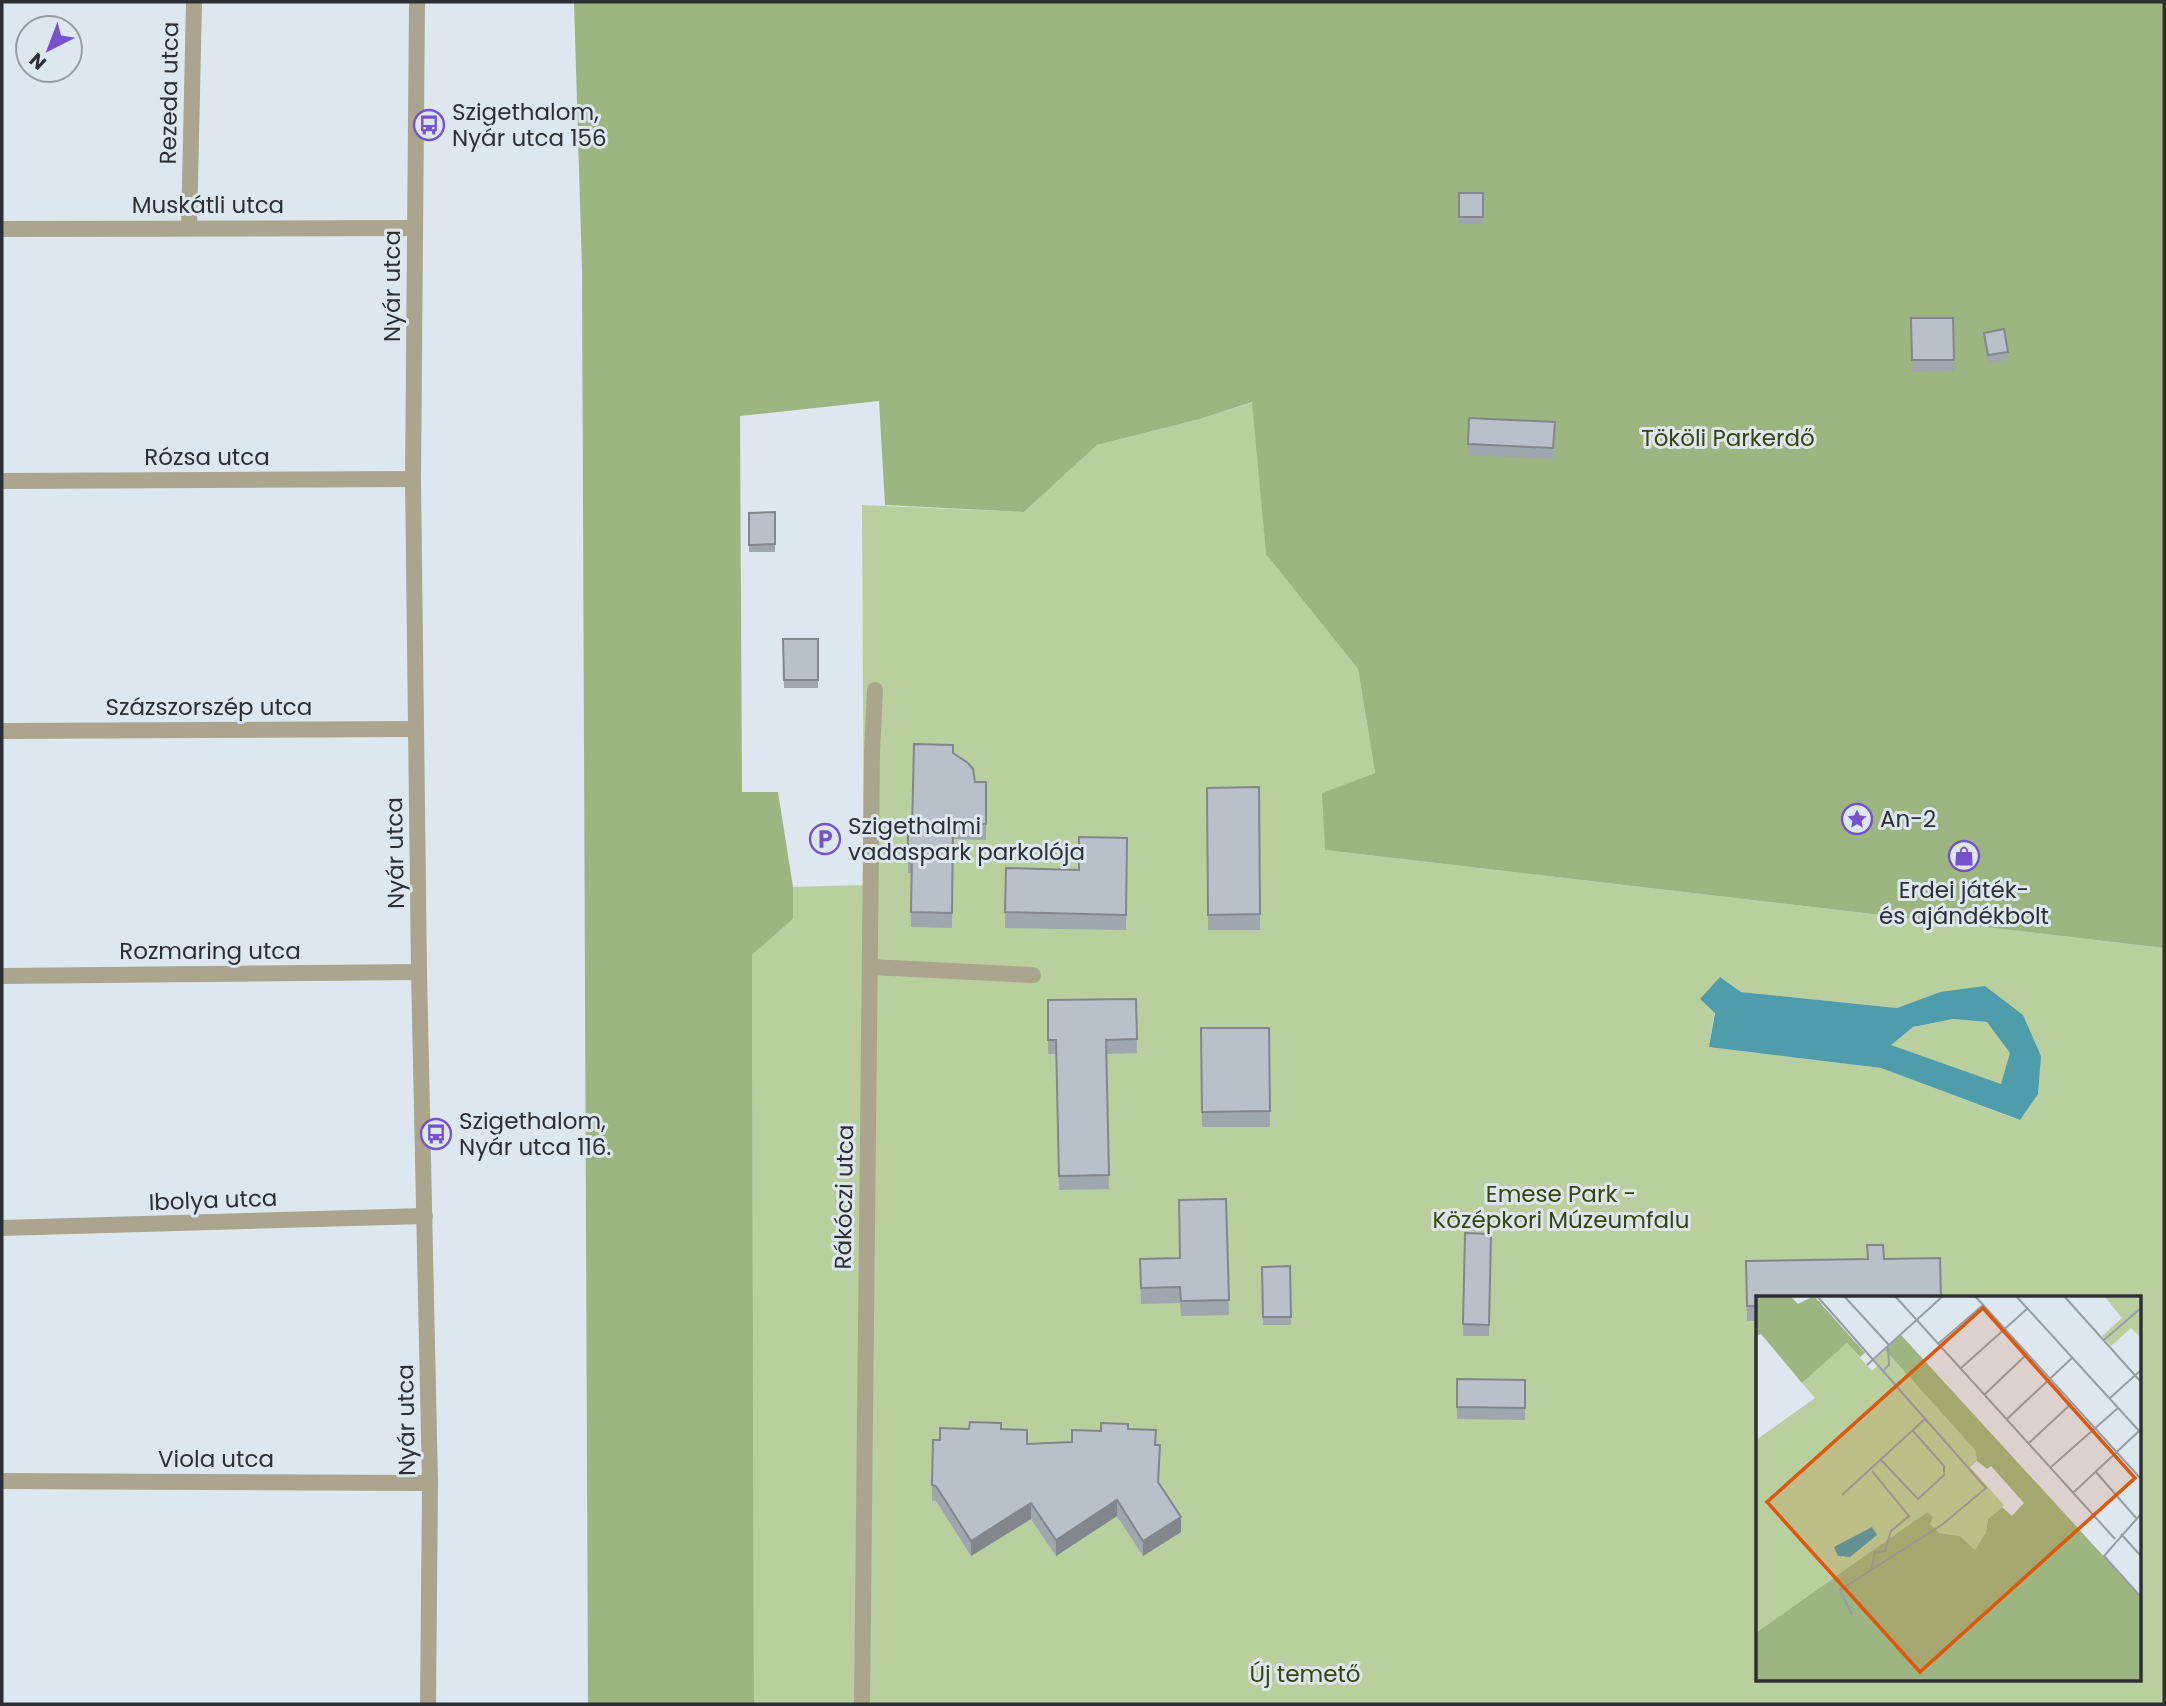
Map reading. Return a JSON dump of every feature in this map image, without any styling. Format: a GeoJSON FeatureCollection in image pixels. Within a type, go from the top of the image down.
{"type":"FeatureCollection","features":[{"type":"Feature","properties":{"kind":"street","name":"Rezeda utca"},"geometry":{"type":"LineString","coordinates":[[189,228],[194,2]]}},
{"type":"Feature","properties":{"kind":"street","name":"Nyár utca"},"geometry":{"type":"LineString","coordinates":[[417,2],[413,479],[419,972],[430,1483],[428,1704]]}},
{"type":"Feature","properties":{"kind":"street","name":"Muskátli utca"},"geometry":{"type":"LineString","coordinates":[[2,229],[415,228]]}},
{"type":"Feature","properties":{"kind":"street","name":"Rózsa utca"},"geometry":{"type":"LineString","coordinates":[[2,481],[413,479]]}},
{"type":"Feature","properties":{"kind":"street","name":"Rákóczi utca"},"geometry":{"type":"LineString","coordinates":[[862,1704],[872,752],[876,690]]}},
{"type":"Feature","properties":{"kind":"street","name":"Százszorszép utca"},"geometry":{"type":"LineString","coordinates":[[2,731],[416,729]]}},
{"type":"Feature","properties":{"kind":"street"},"geometry":{"type":"LineString","coordinates":[[871,967],[1034,975]]}},
{"type":"Feature","properties":{"kind":"street","name":"Rozmaring utca"},"geometry":{"type":"LineString","coordinates":[[2,976],[419,972]]}},
{"type":"Feature","properties":{"kind":"street","name":"Ibolya utca"},"geometry":{"type":"LineString","coordinates":[[2,1228],[425,1216]]}},
{"type":"Feature","properties":{"kind":"street","name":"Viola utca"},"geometry":{"type":"LineString","coordinates":[[2,1481],[430,1483]]}},
{"type":"Feature","properties":{"kind":"green space","name":"Tököli Parkerdő"},"geometry":{"type":"Polygon","coordinates":[[[574,2],[2164,2],[2164,948],[1325,850],[1322,793],[1375,773],[1358,669],[1266,554],[1252,402],[1200,419],[1097,445],[1024,512],[885,505],[879,401],[740,416],[742,792],[778,792],[793,887],[793,919],[752,955],[754,1704],[588,1704],[582,270],[574,2]]]}},
{"type":"Feature","properties":{"kind":"green space"},"geometry":{"type":"Polygon","coordinates":[[[1253,402],[1266,553],[1358,669],[1375,773],[1323,793],[1325,850],[2164,948],[2164,1704],[754,1704],[752,955],[793,919],[793,887],[864,885],[862,505],[1024,512],[1097,445],[1200,419],[1253,402]],[[1720,977],[1709,1047],[1881,1068],[2019,1120],[2041,1056],[1940,992],[1897,1008],[1741,992],[1720,977]]]}},
{"type":"Feature","properties":{"kind":"green space"},"geometry":{"type":"Polygon","coordinates":[[[1953,1019],[1987,1022],[2011,1053],[2001,1085],[1890,1045],[1913,1027],[1953,1019]]]}},
{"type":"Feature","properties":{"kind":"water"},"geometry":{"type":"Polygon","coordinates":[[[1720,977],[1741,992],[1897,1008],[1940,992],[1985,986],[2023,1015],[2041,1056],[2038,1094],[2020,1120],[1881,1068],[1709,1047],[1715,1013],[1700,999],[1720,977]],[[1953,1019],[1913,1027],[1891,1045],[2001,1084],[2010,1053],[1987,1022],[1953,1019]]]}},
{"type":"Feature","properties":{"kind":"building"},"geometry":{"type":"Polygon","coordinates":[[[1459,193],[1483,193],[1483,217],[1459,217],[1459,193]]]}},
{"type":"Feature","properties":{"kind":"building"},"geometry":{"type":"Polygon","coordinates":[[[1911,318],[1953,318],[1954,360],[1912,360],[1911,318]]]}},
{"type":"Feature","properties":{"kind":"building"},"geometry":{"type":"Polygon","coordinates":[[[2004,329],[2008,352],[1988,355],[1984,333],[2004,329]]]}},
{"type":"Feature","properties":{"kind":"building"},"geometry":{"type":"Polygon","coordinates":[[[1469,418],[1555,422],[1553,448],[1468,444],[1469,418]]]}},
{"type":"Feature","properties":{"kind":"building"},"geometry":{"type":"Polygon","coordinates":[[[775,512],[775,544],[749,545],[749,513],[775,512]]]}},
{"type":"Feature","properties":{"kind":"building"},"geometry":{"type":"Polygon","coordinates":[[[783,639],[818,639],[818,680],[784,680],[783,639]]]}},
{"type":"Feature","properties":{"kind":"building"},"geometry":{"type":"Polygon","coordinates":[[[914,744],[953,745],[953,753],[973,769],[975,782],[986,782],[986,824],[953,823],[952,913],[911,912],[912,858],[908,858],[908,829],[912,829],[914,744]]]}},
{"type":"Feature","properties":{"kind":"building"},"geometry":{"type":"Polygon","coordinates":[[[1259,787],[1260,914],[1208,915],[1207,788],[1259,787]]]}},
{"type":"Feature","properties":{"kind":"building"},"geometry":{"type":"Polygon","coordinates":[[[1079,837],[1127,838],[1126,915],[1005,912],[1006,868],[1079,870],[1079,837]]]}},
{"type":"Feature","properties":{"kind":"building"},"geometry":{"type":"Polygon","coordinates":[[[1136,999],[1137,1039],[1106,1040],[1109,1175],[1059,1176],[1056,1040],[1048,1040],[1048,1000],[1136,999]]]}},
{"type":"Feature","properties":{"kind":"building"},"geometry":{"type":"Polygon","coordinates":[[[1201,1028],[1269,1028],[1270,1111],[1202,1112],[1201,1028]]]}},
{"type":"Feature","properties":{"kind":"building"},"geometry":{"type":"Polygon","coordinates":[[[1226,1199],[1229,1300],[1181,1301],[1180,1287],[1141,1288],[1140,1259],[1180,1258],[1179,1200],[1226,1199]]]}},
{"type":"Feature","properties":{"kind":"building"},"geometry":{"type":"Polygon","coordinates":[[[1465,1233],[1491,1234],[1489,1325],[1463,1324],[1465,1233]]]}},
{"type":"Feature","properties":{"kind":"building"},"geometry":{"type":"Polygon","coordinates":[[[1867,1245],[1883,1245],[1884,1259],[1940,1258],[1941,1296],[1756,1296],[1756,1306],[1747,1306],[1746,1261],[1868,1259],[1867,1245]]]}},
{"type":"Feature","properties":{"kind":"building"},"geometry":{"type":"Polygon","coordinates":[[[1290,1266],[1291,1317],[1263,1317],[1262,1267],[1290,1266]]]}},
{"type":"Feature","properties":{"kind":"building"},"geometry":{"type":"Polygon","coordinates":[[[1457,1379],[1525,1380],[1525,1408],[1457,1407],[1457,1379]]]}},
{"type":"Feature","properties":{"kind":"building"},"geometry":{"type":"Polygon","coordinates":[[[970,1422],[1001,1423],[1001,1429],[1027,1430],[1027,1444],[1072,1442],[1072,1430],[1101,1431],[1101,1423],[1128,1424],[1128,1429],[1156,1430],[1155,1445],[1160,1445],[1158,1482],[1181,1517],[1143,1541],[1117,1500],[1056,1540],[1031,1503],[971,1541],[936,1486],[932,1485],[933,1440],[940,1440],[940,1428],[969,1429],[970,1422]]]}},
{"type":"Feature","properties":{"kind":"place","name":"Szigethalom, Nyár utca 156"},"geometry":{"type":"Point","coordinates":[429,125]}},
{"type":"Feature","properties":{"kind":"place","name":"An-2"},"geometry":{"type":"Point","coordinates":[1857,819]}},
{"type":"Feature","properties":{"kind":"place","name":"Szigethalmi vadaspark parkolója"},"geometry":{"type":"Point","coordinates":[825,839]}},
{"type":"Feature","properties":{"kind":"place","name":"Erdei játék- és ajándékbolt"},"geometry":{"type":"Point","coordinates":[1964,856]}},
{"type":"Feature","properties":{"kind":"place","name":"Szigethalom, Nyár utca 116."},"geometry":{"type":"Point","coordinates":[436,1134]}},
{"type":"Feature","properties":{"kind":"park label","name":"Emese Park - Középkori Múzeumfalu"},"geometry":{"type":"Point","coordinates":[1561,1207]}},
{"type":"Feature","properties":{"kind":"park label","name":"Új temető"},"geometry":{"type":"Point","coordinates":[1305,1674]}}]}
